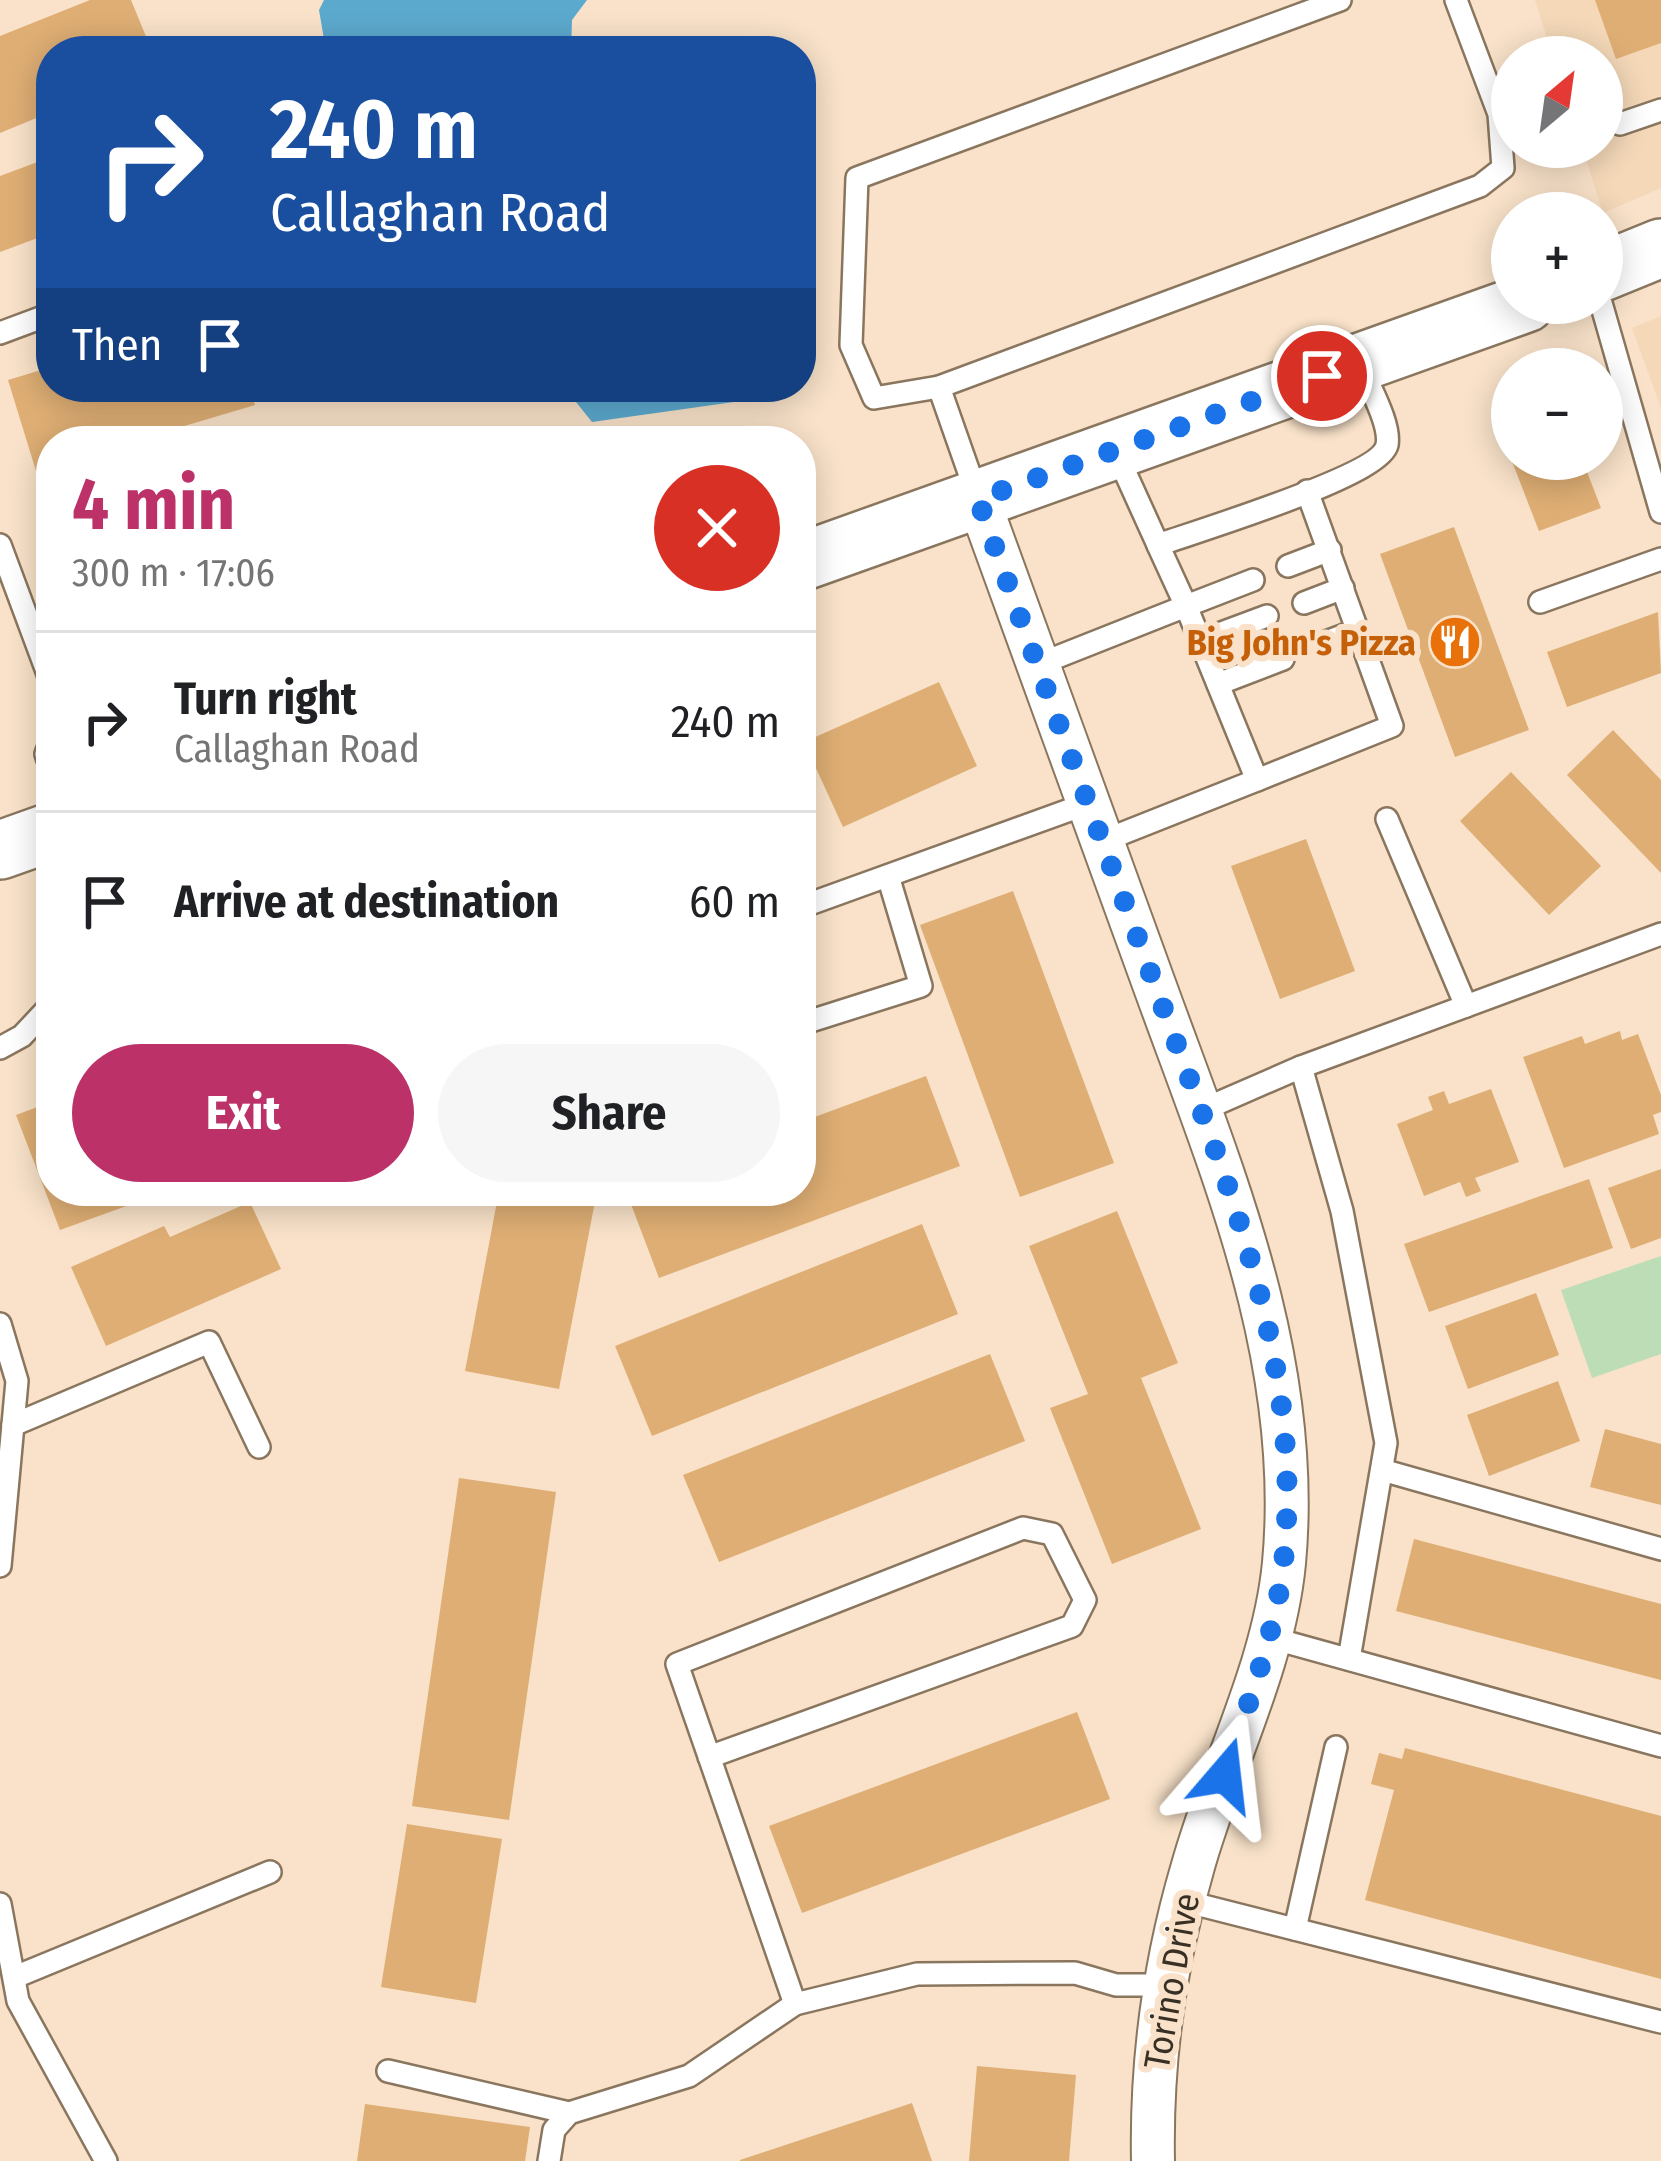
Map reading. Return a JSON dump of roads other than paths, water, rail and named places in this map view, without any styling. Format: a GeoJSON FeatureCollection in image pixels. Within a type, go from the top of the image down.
{"type":"FeatureCollection","features":[{"type":"Feature","properties":{"kind":"main road"},"geometry":{"type":"LineString","coordinates":[[1623,263],[1661,248]]}},
{"type":"Feature","properties":{"kind":"main road"},"geometry":{"type":"LineString","coordinates":[[816,557],[1491,315]]}},
{"type":"Feature","properties":{"kind":"main road"},"geometry":{"type":"LineString","coordinates":[[0,850],[36,837]]}},
{"type":"Feature","properties":{"kind":"street","name":"Torino Drive"},"geometry":{"type":"LineString","coordinates":[[978,499],[1201,1111],[1255,1270],[1273,1346],[1286,1487],[1284,1564],[1268,1636],[1184,1901],[1164,1985],[1152,2096],[1153,2161]]}},
{"type":"Feature","properties":{"kind":"lane"},"geometry":{"type":"LineString","coordinates":[[1340,0],[857,178],[850,345],[874,398],[939,388],[1480,186],[1503,168],[1498,114],[1456,0]]}},
{"type":"Feature","properties":{"kind":"lane"},"geometry":{"type":"LineString","coordinates":[[1623,123],[1661,110]]}},
{"type":"Feature","properties":{"kind":"lane"},"geometry":{"type":"LineString","coordinates":[[0,333],[36,320]]}},
{"type":"Feature","properties":{"kind":"lane"},"geometry":{"type":"LineString","coordinates":[[1607,324],[1661,512]]}},
{"type":"Feature","properties":{"kind":"lane"},"geometry":{"type":"LineString","coordinates":[[1158,545],[1307,491],[1369,466],[1384,454],[1389,440],[1360,362]]}},
{"type":"Feature","properties":{"kind":"lane"},"geometry":{"type":"LineString","coordinates":[[939,388],[978,499]]}},
{"type":"Feature","properties":{"kind":"lane"},"geometry":{"type":"LineString","coordinates":[[1115,450],[1257,780]]}},
{"type":"Feature","properties":{"kind":"lane"},"geometry":{"type":"LineString","coordinates":[[816,902],[888,876],[1257,780],[1392,726],[1307,491]]}},
{"type":"Feature","properties":{"kind":"lane"},"geometry":{"type":"LineString","coordinates":[[0,544],[36,641]]}},
{"type":"Feature","properties":{"kind":"lane"},"geometry":{"type":"LineString","coordinates":[[1288,566],[1330,550]]}},
{"type":"Feature","properties":{"kind":"lane"},"geometry":{"type":"LineString","coordinates":[[1540,602],[1661,559]]}},
{"type":"Feature","properties":{"kind":"lane"},"geometry":{"type":"LineString","coordinates":[[1037,665],[1252,580]]}},
{"type":"Feature","properties":{"kind":"lane"},"geometry":{"type":"LineString","coordinates":[[1304,603],[1343,588]]}},
{"type":"Feature","properties":{"kind":"lane"},"geometry":{"type":"LineString","coordinates":[[1200,641],[1267,616]]}},
{"type":"Feature","properties":{"kind":"lane"},"geometry":{"type":"LineString","coordinates":[[1318,645],[1358,630]]}},
{"type":"Feature","properties":{"kind":"lane"},"geometry":{"type":"LineString","coordinates":[[1218,684],[1283,659]]}},
{"type":"Feature","properties":{"kind":"lane"},"geometry":{"type":"LineString","coordinates":[[1388,819],[1466,1006]]}},
{"type":"Feature","properties":{"kind":"lane"},"geometry":{"type":"LineString","coordinates":[[816,1019],[922,986],[888,876]]}},
{"type":"Feature","properties":{"kind":"lane"},"geometry":{"type":"LineString","coordinates":[[1201,1111],[1301,1067],[1661,934]]}},
{"type":"Feature","properties":{"kind":"lane"},"geometry":{"type":"LineString","coordinates":[[0,1048],[36,1021]]}},
{"type":"Feature","properties":{"kind":"lane"},"geometry":{"type":"LineString","coordinates":[[1301,1067],[1342,1211],[1386,1443],[1349,1659]]}},
{"type":"Feature","properties":{"kind":"lane"},"geometry":{"type":"LineString","coordinates":[[0,1324],[17,1381],[0,1566]]}},
{"type":"Feature","properties":{"kind":"lane"},"geometry":{"type":"LineString","coordinates":[[13,1424],[209,1342],[259,1447]]}},
{"type":"Feature","properties":{"kind":"lane"},"geometry":{"type":"LineString","coordinates":[[1382,1470],[1661,1549]]}},
{"type":"Feature","properties":{"kind":"lane"},"geometry":{"type":"LineString","coordinates":[[709,1757],[1072,1625],[1085,1600],[1052,1534],[1023,1528],[677,1664],[709,1757],[795,2004]]}},
{"type":"Feature","properties":{"kind":"lane"},"geometry":{"type":"LineString","coordinates":[[1268,1636],[1661,1746]]}},
{"type":"Feature","properties":{"kind":"lane"},"geometry":{"type":"LineString","coordinates":[[1295,1930],[1336,1748]]}},
{"type":"Feature","properties":{"kind":"lane"},"geometry":{"type":"LineString","coordinates":[[15,1977],[270,1872]]}},
{"type":"Feature","properties":{"kind":"lane"},"geometry":{"type":"LineString","coordinates":[[1184,1901],[1661,2022]]}},
{"type":"Feature","properties":{"kind":"lane"},"geometry":{"type":"LineString","coordinates":[[0,1904],[18,2002],[106,2161]]}},
{"type":"Feature","properties":{"kind":"lane"},"geometry":{"type":"LineString","coordinates":[[549,2161],[554,2130],[569,2114],[689,2076],[795,2004],[917,1974],[1075,1972],[1116,1984],[1164,1985]]}},
{"type":"Feature","properties":{"kind":"lane"},"geometry":{"type":"LineString","coordinates":[[388,2071],[569,2114]]}},
{"type":"Feature","properties":{"kind":"water"},"geometry":{"type":"Polygon","coordinates":[[[324,0],[587,0],[572,20],[571,36],[323,36],[319,10],[324,0]]]}},
{"type":"Feature","properties":{"kind":"water"},"geometry":{"type":"Polygon","coordinates":[[[576,402],[734,402],[592,422],[576,402]]]}},
{"type":"Feature","properties":{"kind":"place","name":"Big John's Pizza"},"geometry":{"type":"Point","coordinates":[1455,642]}}]}
